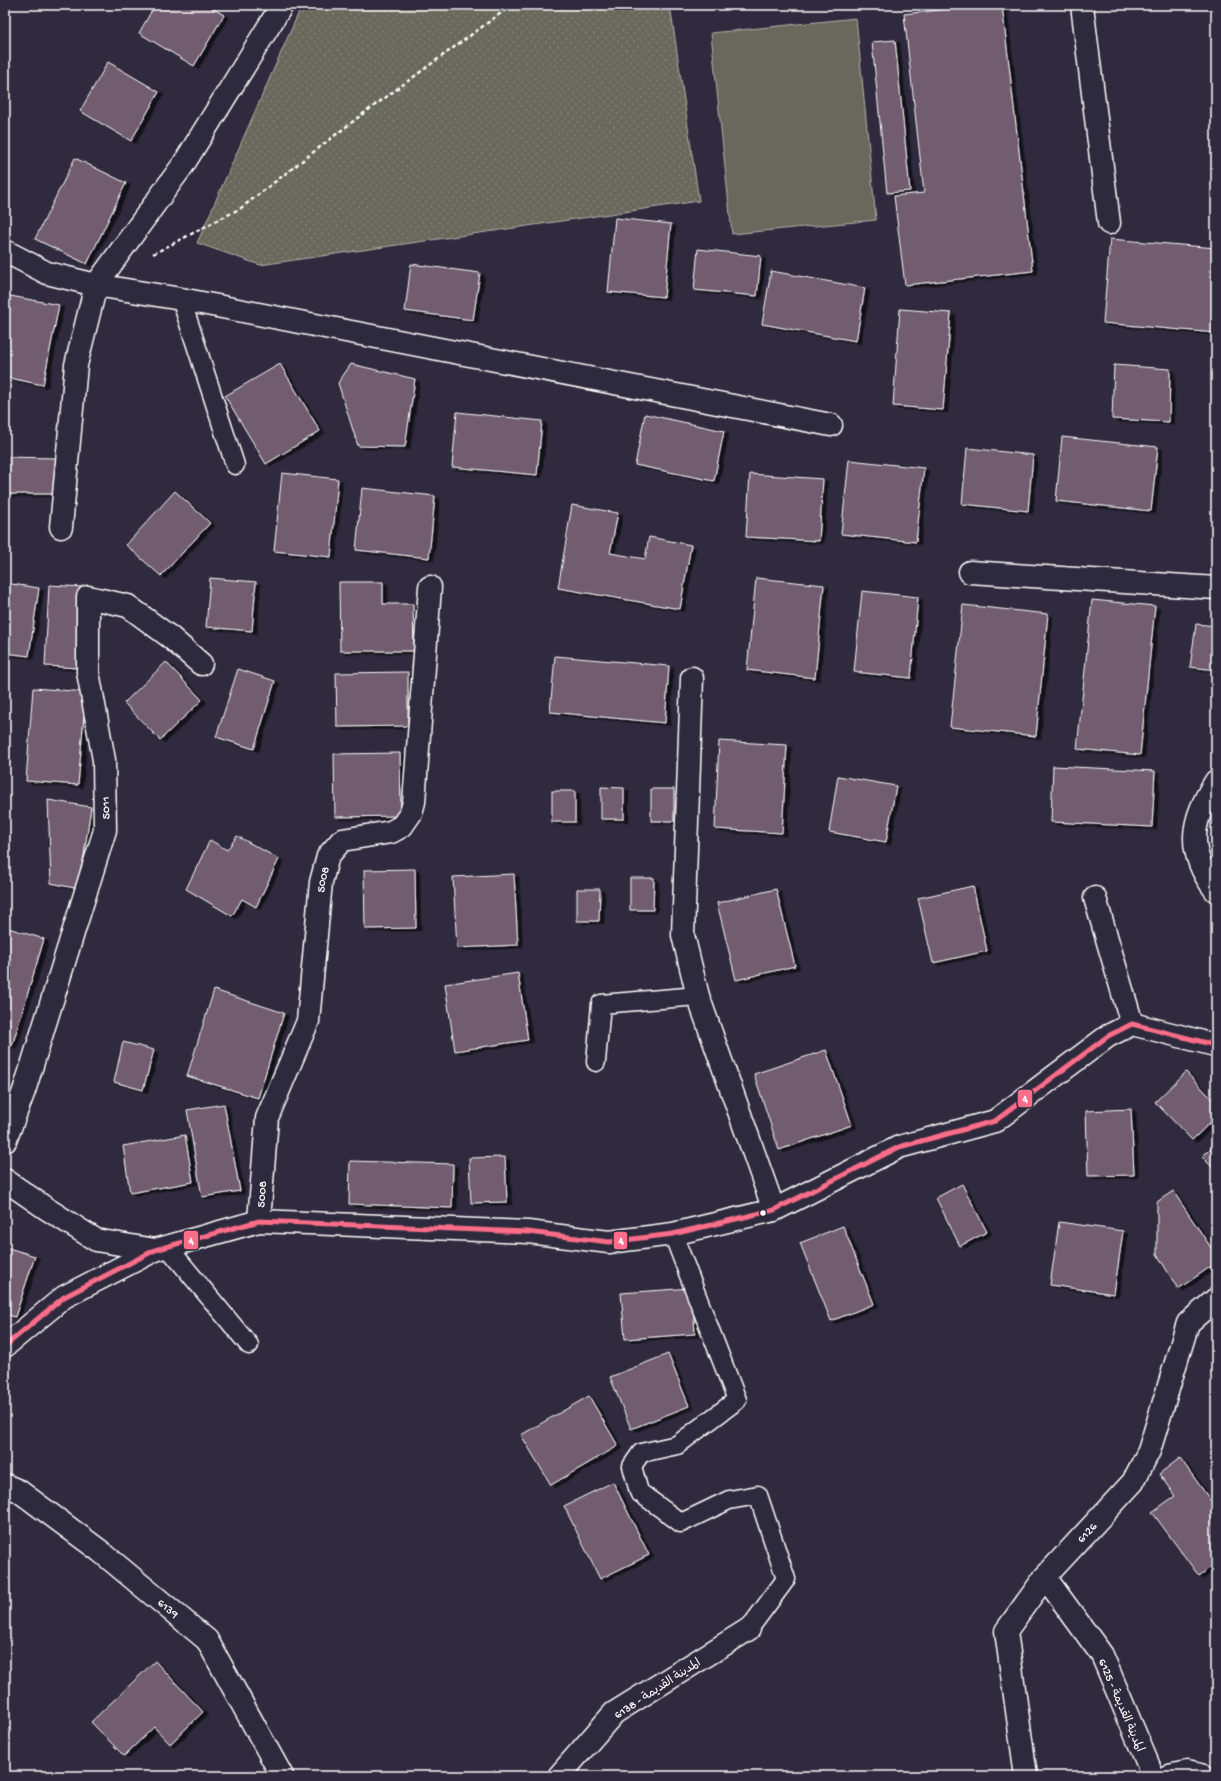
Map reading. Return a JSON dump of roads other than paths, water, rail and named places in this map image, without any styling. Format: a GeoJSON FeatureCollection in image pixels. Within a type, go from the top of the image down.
{"type":"FeatureCollection","features":[{"type":"Feature","properties":{"kind":"street"},"geometry":{"type":"LineString","coordinates":[[61,527],[76,365],[96,285],[183,165],[282,5]]}},
{"type":"Feature","properties":{"kind":"street"},"geometry":{"type":"LineString","coordinates":[[1082,5],[1109,223]]}},
{"type":"Feature","properties":{"kind":"street"},"geometry":{"type":"LineString","coordinates":[[5,251],[47,274],[96,285],[181,299],[831,425]]}},
{"type":"Feature","properties":{"kind":"street"},"geometry":{"type":"LineString","coordinates":[[970,572],[1216,588]]}},
{"type":"Feature","properties":{"kind":"street","name":"5008"},"geometry":{"type":"LineString","coordinates":[[259,1221],[267,1118],[308,1021],[321,882],[328,856],[342,840],[391,832],[402,826],[411,814],[414,802],[430,586]]}},
{"type":"Feature","properties":{"kind":"street","name":"5011"},"geometry":{"type":"LineString","coordinates":[[5,1140],[24,1091],[105,830],[104,760],[88,672],[88,597],[128,606],[170,636],[201,664]]}},
{"type":"Feature","properties":{"kind":"street"},"geometry":{"type":"LineString","coordinates":[[692,678],[683,935],[698,996],[774,1210]]}},
{"type":"Feature","properties":{"kind":"street"},"geometry":{"type":"LineString","coordinates":[[1216,781],[1203,801],[1195,826],[1196,853],[1208,881],[1216,892]]}},
{"type":"Feature","properties":{"kind":"street"},"geometry":{"type":"LineString","coordinates":[[1095,898],[1132,1024]]}},
{"type":"Feature","properties":{"kind":"street"},"geometry":{"type":"LineString","coordinates":[[5,1346],[64,1297],[161,1248],[259,1221],[528,1232],[610,1242],[673,1234],[774,1210],[899,1147],[995,1121],[1108,1036],[1132,1024],[1216,1045]]}},
{"type":"Feature","properties":{"kind":"street"},"geometry":{"type":"LineString","coordinates":[[5,1180],[96,1240],[161,1248]]}},
{"type":"Feature","properties":{"kind":"street","name":"6126"},"geometry":{"type":"LineString","coordinates":[[1026,1776],[1006,1631],[1045,1577],[1132,1482],[1149,1451],[1188,1323],[1216,1299]]}},
{"type":"Feature","properties":{"kind":"street","name":"6139"},"geometry":{"type":"LineString","coordinates":[[5,1485],[19,1491],[100,1551],[207,1640],[282,1776]]}},
{"type":"Feature","properties":{"kind":"street","name":"المدينة القديمة - 6125"},"geometry":{"type":"LineString","coordinates":[[1045,1577],[1102,1655],[1153,1776]]}},
{"type":"Feature","properties":{"kind":"street","name":"المدينة القديمة - 6138"},"geometry":{"type":"LineString","coordinates":[[559,1776],[614,1713],[748,1629]]}},
{"type":"Feature","properties":{"kind":"street"},"geometry":{"type":"LineString","coordinates":[[1169,1776],[1187,1772],[1204,1776]]}},
{"type":"Feature","properties":{"kind":"lane"},"geometry":{"type":"LineString","coordinates":[[181,299],[235,465]]}},
{"type":"Feature","properties":{"kind":"lane"},"geometry":{"type":"LineString","coordinates":[[596,1062],[601,1004],[698,996]]}},
{"type":"Feature","properties":{"kind":"lane"},"geometry":{"type":"LineString","coordinates":[[673,1234],[737,1400],[677,1445],[641,1453],[632,1466],[639,1492],[681,1523],[729,1500],[758,1495],[786,1579],[748,1629]]}},
{"type":"Feature","properties":{"kind":"lane"},"geometry":{"type":"LineString","coordinates":[[161,1248],[248,1345]]}}]}
